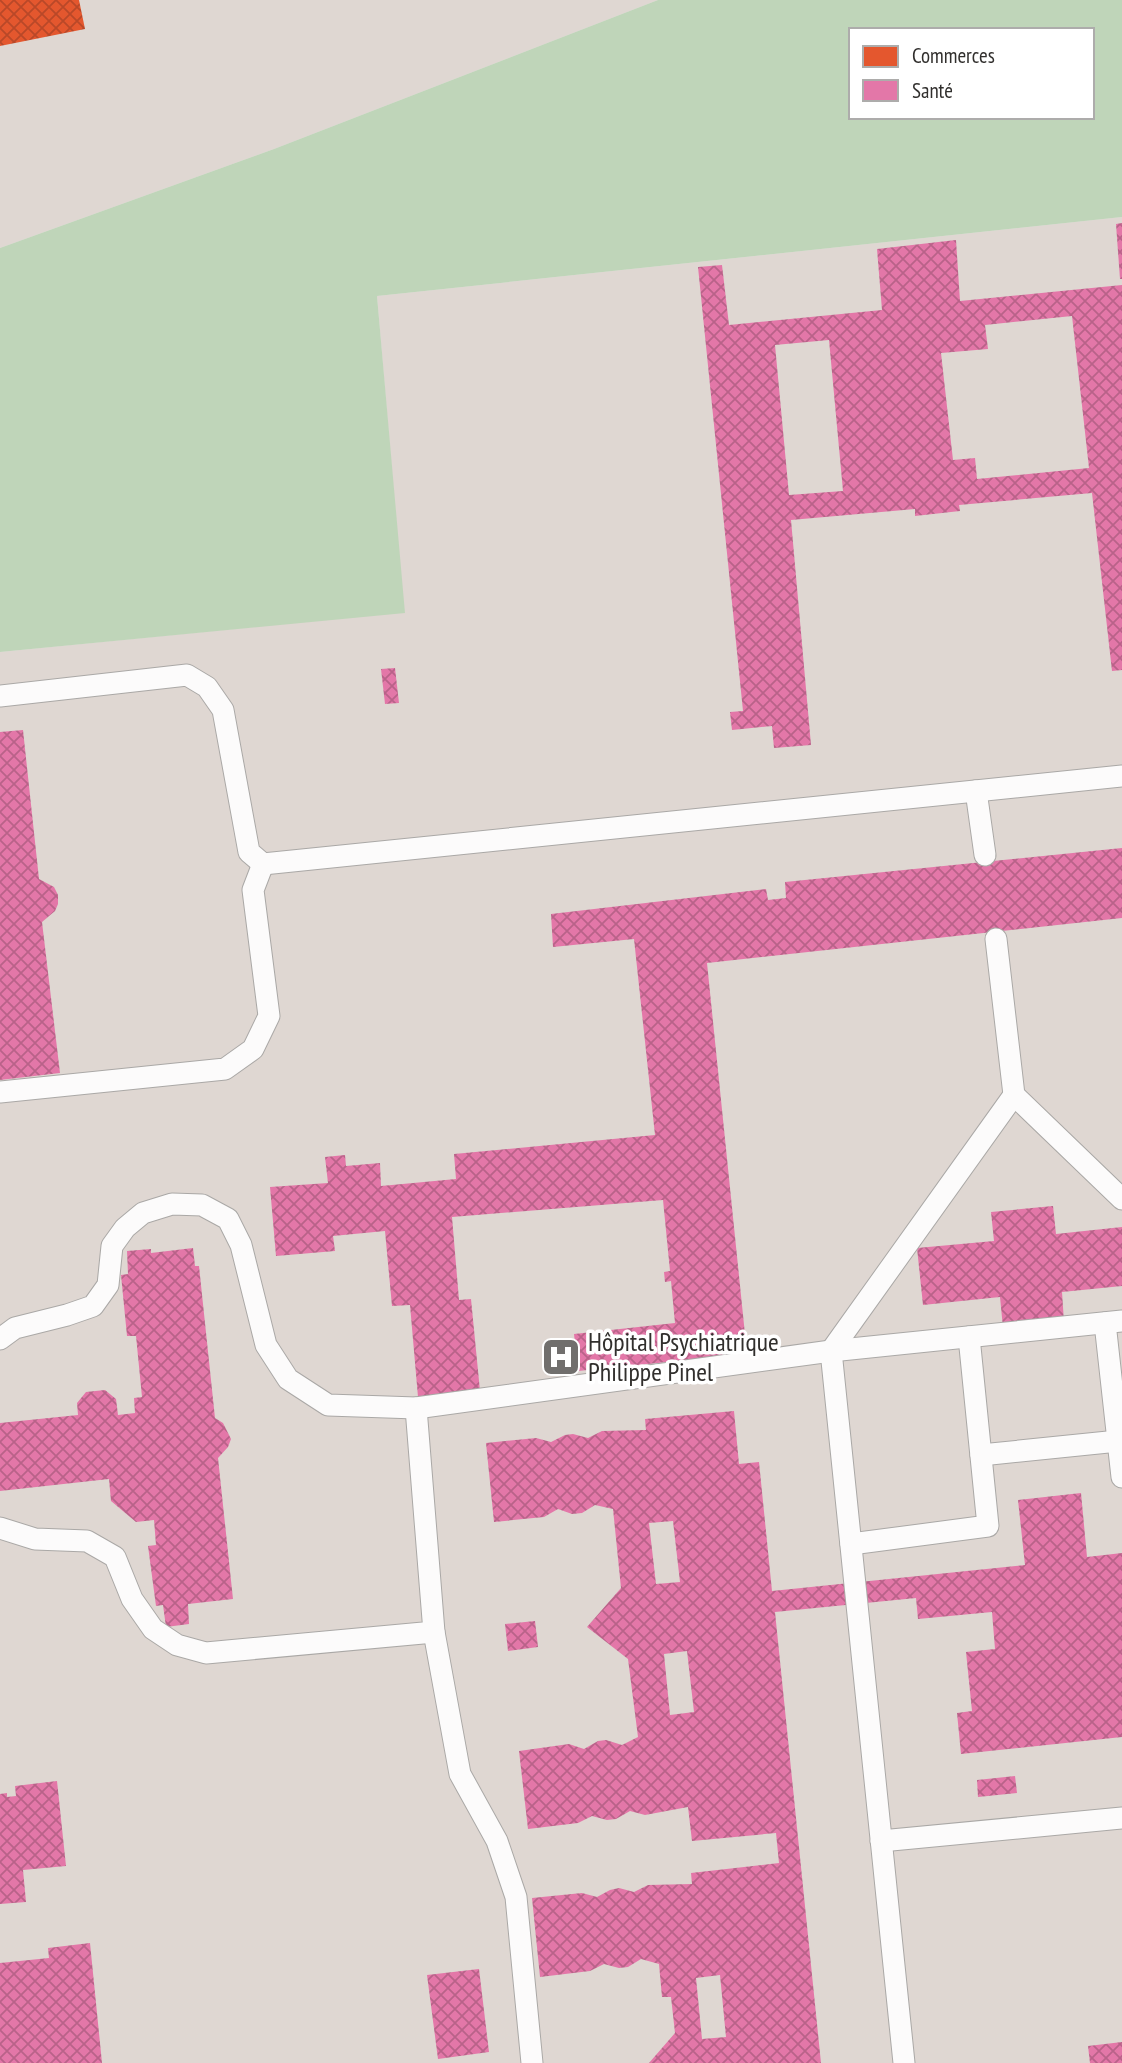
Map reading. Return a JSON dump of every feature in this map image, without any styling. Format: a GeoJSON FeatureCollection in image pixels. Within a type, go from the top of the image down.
{"type":"FeatureCollection","features":[{"type":"Feature","properties":{"kind":"lane"},"geometry":{"type":"LineString","coordinates":[[0,696],[187,675],[207,687],[223,710],[249,852],[263,864],[1122,776]]}},
{"type":"Feature","properties":{"kind":"lane"},"geometry":{"type":"LineString","coordinates":[[976,791],[985,855]]}},
{"type":"Feature","properties":{"kind":"lane"},"geometry":{"type":"LineString","coordinates":[[0,1092],[225,1069],[253,1049],[269,1016],[253,890],[263,864]]}},
{"type":"Feature","properties":{"kind":"lane"},"geometry":{"type":"LineString","coordinates":[[996,939],[1014,1095],[1122,1199]]}},
{"type":"Feature","properties":{"kind":"lane"},"geometry":{"type":"LineString","coordinates":[[904,2063],[831,1351],[1014,1095]]}},
{"type":"Feature","properties":{"kind":"lane"},"geometry":{"type":"LineString","coordinates":[[0,1339],[15,1328],[93,1306],[108,1285],[112,1246],[125,1228],[143,1213],[172,1204],[202,1205],[228,1219],[241,1245],[266,1345],[288,1379],[328,1405],[416,1408],[831,1351],[1114,1322],[1122,1477]]}},
{"type":"Feature","properties":{"kind":"lane"},"geometry":{"type":"LineString","coordinates":[[851,1544],[988,1526],[969,1337]]}},
{"type":"Feature","properties":{"kind":"lane"},"geometry":{"type":"LineString","coordinates":[[416,1408],[434,1632],[460,1774],[497,1841],[516,1897],[532,2063]]}},
{"type":"Feature","properties":{"kind":"lane"},"geometry":{"type":"LineString","coordinates":[[981,1455],[1118,1440]]}},
{"type":"Feature","properties":{"kind":"lane"},"geometry":{"type":"LineString","coordinates":[[0,1528],[35,1539],[87,1541],[115,1557],[132,1599],[153,1629],[177,1645],[206,1653],[434,1632]]}},
{"type":"Feature","properties":{"kind":"lane"},"geometry":{"type":"LineString","coordinates":[[881,1840],[1122,1818]]}},
{"type":"Feature","properties":{"kind":"shaded area"},"geometry":{"type":"Polygon","coordinates":[[[0,0],[658,0],[274,149],[0,248],[0,0]]]}},
{"type":"Feature","properties":{"kind":"shaded area","name":"Hôpital Psychiatrique Philippe Pinel"},"geometry":{"type":"Polygon","coordinates":[[[1122,217],[1122,2063],[0,2063],[0,652],[404,612],[377,296],[1122,217]]]}},
{"type":"Feature","properties":{"kind":"green space"},"geometry":{"type":"Polygon","coordinates":[[[658,0],[1122,0],[1122,217],[377,296],[405,613],[0,652],[0,248],[274,149],[658,0]]]}},
{"type":"Feature","properties":{"kind":"building: Commerces"},"geometry":{"type":"Polygon","coordinates":[[[0,0],[79,0],[85,29],[0,46],[0,0]]]}},
{"type":"Feature","properties":{"kind":"building: Santé"},"geometry":{"type":"Polygon","coordinates":[[[1122,223],[1122,279],[1120,279],[1116,224],[1122,223]]]}},
{"type":"Feature","properties":{"kind":"building: Santé"},"geometry":{"type":"Polygon","coordinates":[[[956,240],[960,301],[1122,285],[1122,670],[1112,671],[1092,493],[959,505],[960,511],[915,516],[915,509],[791,520],[811,745],[774,748],[772,726],[732,730],[730,712],[743,711],[698,267],[722,265],[729,325],[882,310],[877,249],[956,240]],[[1072,316],[985,325],[988,349],[941,353],[953,460],[975,458],[977,479],[1089,468],[1072,316]],[[829,340],[775,345],[789,495],[843,491],[829,340]]]}},
{"type":"Feature","properties":{"kind":"building: Santé"},"geometry":{"type":"Polygon","coordinates":[[[395,668],[399,703],[385,704],[381,669],[395,668]]]}},
{"type":"Feature","properties":{"kind":"building: Santé"},"geometry":{"type":"Polygon","coordinates":[[[23,730],[39,879],[54,887],[58,895],[55,911],[42,922],[60,1073],[0,1080],[0,732],[23,730]]]}},
{"type":"Feature","properties":{"kind":"building: Santé"},"geometry":{"type":"Polygon","coordinates":[[[1122,848],[1122,918],[707,963],[747,1354],[578,1371],[574,1334],[675,1323],[671,1281],[665,1282],[664,1272],[670,1271],[663,1200],[452,1217],[459,1300],[471,1299],[480,1391],[418,1397],[410,1305],[392,1306],[385,1231],[333,1236],[335,1251],[276,1256],[270,1187],[328,1183],[325,1157],[345,1155],[346,1166],[380,1163],[381,1186],[456,1179],[454,1154],[655,1135],[634,939],[553,947],[551,914],[766,889],[768,900],[786,898],[785,882],[1122,848]]]}},
{"type":"Feature","properties":{"kind":"building: Santé"},"geometry":{"type":"Polygon","coordinates":[[[1053,1206],[1056,1234],[1122,1227],[1122,1286],[1062,1292],[1064,1322],[1003,1328],[1000,1297],[923,1305],[917,1248],[994,1241],[991,1212],[1053,1206]]]}},
{"type":"Feature","properties":{"kind":"building: Santé"},"geometry":{"type":"Polygon","coordinates":[[[193,1248],[195,1266],[199,1266],[215,1418],[223,1423],[231,1439],[218,1458],[233,1599],[188,1604],[189,1624],[166,1627],[163,1605],[156,1606],[148,1546],[156,1545],[154,1520],[136,1522],[111,1501],[109,1479],[0,1491],[0,1423],[78,1415],[77,1403],[86,1392],[105,1390],[116,1399],[118,1415],[135,1413],[134,1398],[142,1397],[136,1336],[127,1336],[121,1275],[128,1274],[127,1251],[151,1249],[151,1253],[193,1248]]]}},
{"type":"Feature","properties":{"kind":"building: Santé"},"geometry":{"type":"Polygon","coordinates":[[[734,1411],[739,1464],[759,1462],[772,1591],[1025,1565],[1018,1500],[1081,1493],[1087,1557],[1122,1553],[1122,1737],[961,1754],[957,1713],[972,1711],[966,1652],[995,1649],[992,1612],[918,1619],[916,1598],[775,1612],[821,2063],[649,2063],[675,2033],[671,1997],[662,1997],[659,1964],[641,1959],[628,1967],[619,1968],[604,1964],[590,1971],[540,1977],[532,1898],[582,1893],[597,1897],[619,1888],[634,1892],[648,1885],[692,1884],[691,1873],[779,1863],[776,1833],[692,1841],[688,1807],[645,1815],[630,1811],[616,1819],[607,1820],[592,1816],[578,1823],[528,1829],[519,1751],[569,1744],[584,1749],[598,1741],[606,1740],[622,1745],[638,1737],[628,1659],[587,1627],[621,1588],[613,1509],[595,1505],[582,1513],[572,1514],[558,1509],[544,1517],[494,1522],[486,1443],[536,1438],[551,1442],[565,1435],[588,1438],[602,1431],[646,1430],[645,1419],[734,1411]],[[673,1521],[649,1523],[656,1584],[680,1582],[673,1521]],[[687,1651],[664,1654],[670,1715],[694,1712],[687,1651]],[[720,1975],[696,1978],[702,2039],[726,2037],[720,1975]]]}},
{"type":"Feature","properties":{"kind":"building: Santé"},"geometry":{"type":"Polygon","coordinates":[[[535,1621],[538,1647],[508,1651],[505,1624],[535,1621]]]}},
{"type":"Feature","properties":{"kind":"building: Santé"},"geometry":{"type":"Polygon","coordinates":[[[1015,1776],[1017,1793],[978,1797],[977,1780],[1015,1776]]]}},
{"type":"Feature","properties":{"kind":"building: Santé"},"geometry":{"type":"Polygon","coordinates":[[[57,1781],[66,1866],[23,1870],[26,1902],[0,1904],[0,1794],[7,1793],[7,1797],[16,1796],[15,1786],[57,1781]]]}},
{"type":"Feature","properties":{"kind":"building: Santé"},"geometry":{"type":"Polygon","coordinates":[[[90,1943],[102,2063],[0,2063],[0,1963],[49,1958],[48,1948],[90,1943]]]}},
{"type":"Feature","properties":{"kind":"building: Santé"},"geometry":{"type":"Polygon","coordinates":[[[479,1969],[489,2052],[438,2059],[427,1975],[479,1969]]]}},
{"type":"Feature","properties":{"kind":"building: Santé"},"geometry":{"type":"Polygon","coordinates":[[[1122,2042],[1122,2063],[1090,2063],[1088,2046],[1122,2042]]]}},
{"type":"Feature","properties":{"kind":"place","name":"Hôpital Psychiatrique Philippe Pinel"},"geometry":{"type":"Point","coordinates":[561,1357]}}]}
